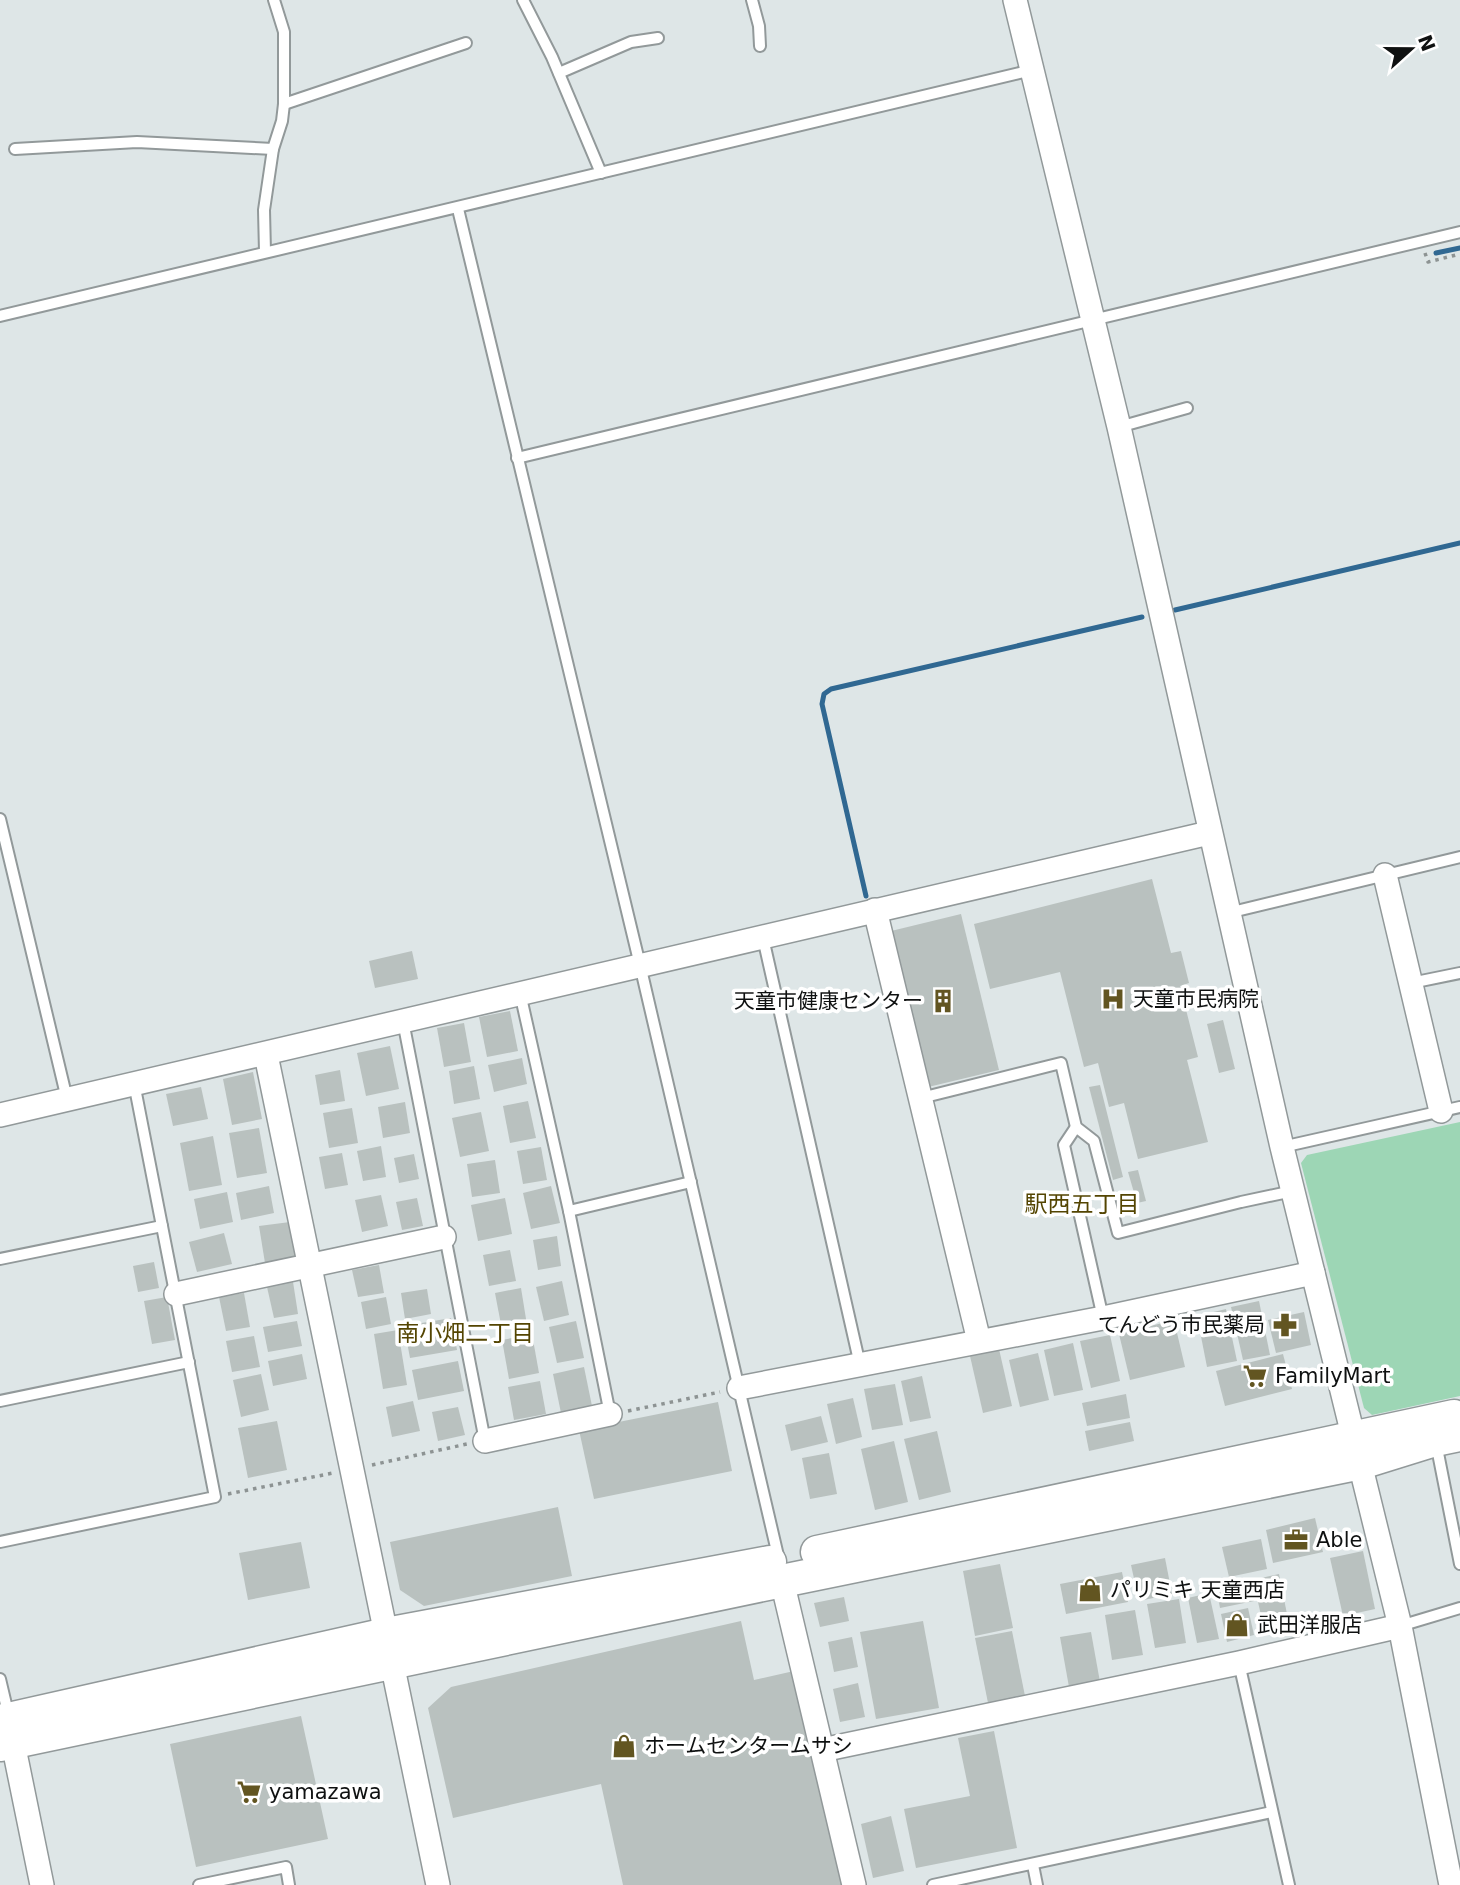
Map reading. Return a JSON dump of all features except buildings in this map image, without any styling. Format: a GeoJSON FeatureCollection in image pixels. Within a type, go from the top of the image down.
{"type":"FeatureCollection","features":[{"type":"Feature","properties":{"kind":"street"},"geometry":{"type":"LineString","coordinates":[[1015,0],[1118,427],[1227,913],[1312,1273],[1449,1813],[1451,1885]]}},
{"type":"Feature","properties":{"kind":"street"},"geometry":{"type":"LineString","coordinates":[[0,1115],[1209,834]]}},
{"type":"Feature","properties":{"kind":"street"},"geometry":{"type":"LineString","coordinates":[[1385,875],[1411,983],[1451,1109]]}},
{"type":"Feature","properties":{"kind":"street"},"geometry":{"type":"LineString","coordinates":[[875,910],[979,1341]]}},
{"type":"Feature","properties":{"kind":"street"},"geometry":{"type":"LineString","coordinates":[[266,1055],[438,1885]]}},
{"type":"Feature","properties":{"kind":"street"},"geometry":{"type":"LineString","coordinates":[[176,1294],[444,1237]]}},
{"type":"Feature","properties":{"kind":"street"},"geometry":{"type":"LineString","coordinates":[[740,1388],[1104,1318],[1312,1273]]}},
{"type":"Feature","properties":{"kind":"street"},"geometry":{"type":"LineString","coordinates":[[485,1441],[610,1414]]}},
{"type":"Feature","properties":{"kind":"street"},"geometry":{"type":"LineString","coordinates":[[1357,1450],[1460,1414]]}},
{"type":"Feature","properties":{"kind":"street"},"geometry":{"type":"LineString","coordinates":[[42,1885],[6,1732],[389,1648],[781,1571],[1357,1450],[1448,1438]]}},
{"type":"Feature","properties":{"kind":"street"},"geometry":{"type":"LineString","coordinates":[[781,1571],[854,1885]]}},
{"type":"Feature","properties":{"kind":"street"},"geometry":{"type":"LineString","coordinates":[[822,1750],[1239,1663],[1400,1626]]}},
{"type":"Feature","properties":{"kind":"lane"},"geometry":{"type":"LineString","coordinates":[[265,252],[264,210],[273,149],[284,104],[284,32],[274,0]]}},
{"type":"Feature","properties":{"kind":"lane"},"geometry":{"type":"LineString","coordinates":[[523,0],[559,73],[601,173]]}},
{"type":"Feature","properties":{"kind":"lane"},"geometry":{"type":"LineString","coordinates":[[752,0],[760,26],[760,46]]}},
{"type":"Feature","properties":{"kind":"lane"},"geometry":{"type":"LineString","coordinates":[[559,73],[631,42],[658,38]]}},
{"type":"Feature","properties":{"kind":"lane"},"geometry":{"type":"LineString","coordinates":[[284,104],[466,43]]}},
{"type":"Feature","properties":{"kind":"lane"},"geometry":{"type":"LineString","coordinates":[[0,316],[458,209],[1032,70]]}},
{"type":"Feature","properties":{"kind":"lane"},"geometry":{"type":"LineString","coordinates":[[15,149],[137,142],[273,149]]}},
{"type":"Feature","properties":{"kind":"lane"},"geometry":{"type":"LineString","coordinates":[[458,209],[640,965],[781,1571]]}},
{"type":"Feature","properties":{"kind":"lane"},"geometry":{"type":"LineString","coordinates":[[517,458],[1460,232]]}},
{"type":"Feature","properties":{"kind":"lane"},"geometry":{"type":"LineString","coordinates":[[1118,427],[1187,408]]}},
{"type":"Feature","properties":{"kind":"lane"},"geometry":{"type":"LineString","coordinates":[[0,819],[67,1099]]}},
{"type":"Feature","properties":{"kind":"lane"},"geometry":{"type":"LineString","coordinates":[[1227,913],[1460,857]]}},
{"type":"Feature","properties":{"kind":"lane"},"geometry":{"type":"LineString","coordinates":[[763,938],[860,1365]]}},
{"type":"Feature","properties":{"kind":"lane"},"geometry":{"type":"LineString","coordinates":[[1411,983],[1460,973]]}},
{"type":"Feature","properties":{"kind":"lane"},"geometry":{"type":"LineString","coordinates":[[520,993],[569,1211],[610,1414]]}},
{"type":"Feature","properties":{"kind":"lane"},"geometry":{"type":"LineString","coordinates":[[403,1020],[485,1441]]}},
{"type":"Feature","properties":{"kind":"lane"},"geometry":{"type":"LineString","coordinates":[[921,1098],[1060,1063],[1076,1127],[1094,1141],[1118,1233],[1293,1191]]}},
{"type":"Feature","properties":{"kind":"lane"},"geometry":{"type":"LineString","coordinates":[[0,1542],[215,1497],[134,1083]]}},
{"type":"Feature","properties":{"kind":"lane"},"geometry":{"type":"LineString","coordinates":[[1282,1147],[1451,1109]]}},
{"type":"Feature","properties":{"kind":"lane"},"geometry":{"type":"LineString","coordinates":[[1076,1127],[1064,1145],[1104,1318]]}},
{"type":"Feature","properties":{"kind":"lane"},"geometry":{"type":"LineString","coordinates":[[569,1211],[691,1182]]}},
{"type":"Feature","properties":{"kind":"lane"},"geometry":{"type":"LineString","coordinates":[[0,1259],[162,1226]]}},
{"type":"Feature","properties":{"kind":"lane"},"geometry":{"type":"LineString","coordinates":[[0,1401],[189,1362]]}},
{"type":"Feature","properties":{"kind":"lane"},"geometry":{"type":"LineString","coordinates":[[1448,1438],[1460,1563]]}},
{"type":"Feature","properties":{"kind":"lane"},"geometry":{"type":"LineString","coordinates":[[1400,1626],[1460,1608]]}},
{"type":"Feature","properties":{"kind":"lane"},"geometry":{"type":"LineString","coordinates":[[1239,1663],[1289,1885]]}},
{"type":"Feature","properties":{"kind":"lane"},"geometry":{"type":"LineString","coordinates":[[0,1679],[6,1732]]}},
{"type":"Feature","properties":{"kind":"lane"},"geometry":{"type":"LineString","coordinates":[[933,1885],[1272,1812]]}},
{"type":"Feature","properties":{"kind":"lane"},"geometry":{"type":"LineString","coordinates":[[1032,1865],[1037,1885]]}},
{"type":"Feature","properties":{"kind":"lane"},"geometry":{"type":"LineString","coordinates":[[199,1885],[286,1867],[289,1885]]}},
{"type":"Feature","properties":{"kind":"path"},"geometry":{"type":"LineString","coordinates":[[1420,242],[1428,262],[1460,254]]}},
{"type":"Feature","properties":{"kind":"path"},"geometry":{"type":"LineString","coordinates":[[610,1414],[740,1388]]}},
{"type":"Feature","properties":{"kind":"path"},"geometry":{"type":"LineString","coordinates":[[215,1497],[485,1441]]}},
{"type":"Feature","properties":{"kind":"green space"},"geometry":{"type":"Polygon","coordinates":[[[1460,1122],[1460,1396],[1372,1415],[1364,1408],[1301,1163],[1307,1155],[1460,1122]]]}},
{"type":"Feature","properties":{"kind":"waterway"},"geometry":{"type":"LineString","coordinates":[[1436,253],[1460,248]]}},
{"type":"Feature","properties":{"kind":"waterway"},"geometry":{"type":"LineString","coordinates":[[1175,610],[1460,543]]}},
{"type":"Feature","properties":{"kind":"waterway"},"geometry":{"type":"LineString","coordinates":[[866,896],[822,704],[824,694],[831,689],[1142,617]]}},
{"type":"Feature","properties":{"kind":"place","name":"天童市民病院"},"geometry":{"type":"Point","coordinates":[1113,999]}},
{"type":"Feature","properties":{"kind":"place","name":"天童市健康センター"},"geometry":{"type":"Point","coordinates":[943,1001]}},
{"type":"Feature","properties":{"kind":"place","name":"てんどう市民薬局"},"geometry":{"type":"Point","coordinates":[1285,1325]}},
{"type":"Feature","properties":{"kind":"place","name":"FamilyMart"},"geometry":{"type":"Point","coordinates":[1255,1376]}},
{"type":"Feature","properties":{"kind":"place","name":"Able"},"geometry":{"type":"Point","coordinates":[1296,1540]}},
{"type":"Feature","properties":{"kind":"place","name":"パリミキ 天童西店"},"geometry":{"type":"Point","coordinates":[1090,1590]}},
{"type":"Feature","properties":{"kind":"place","name":"武田洋服店"},"geometry":{"type":"Point","coordinates":[1237,1625]}},
{"type":"Feature","properties":{"kind":"place","name":"ホームセンタームサシ"},"geometry":{"type":"Point","coordinates":[624,1746]}},
{"type":"Feature","properties":{"kind":"place","name":"yamazawa"},"geometry":{"type":"Point","coordinates":[249,1792]}},
{"type":"Feature","properties":{"kind":"district","name":"駅西五丁目"},"geometry":{"type":"Point","coordinates":[1082,1204]}},
{"type":"Feature","properties":{"kind":"district","name":"南小畑二丁目"},"geometry":{"type":"Point","coordinates":[465,1333]}}]}
